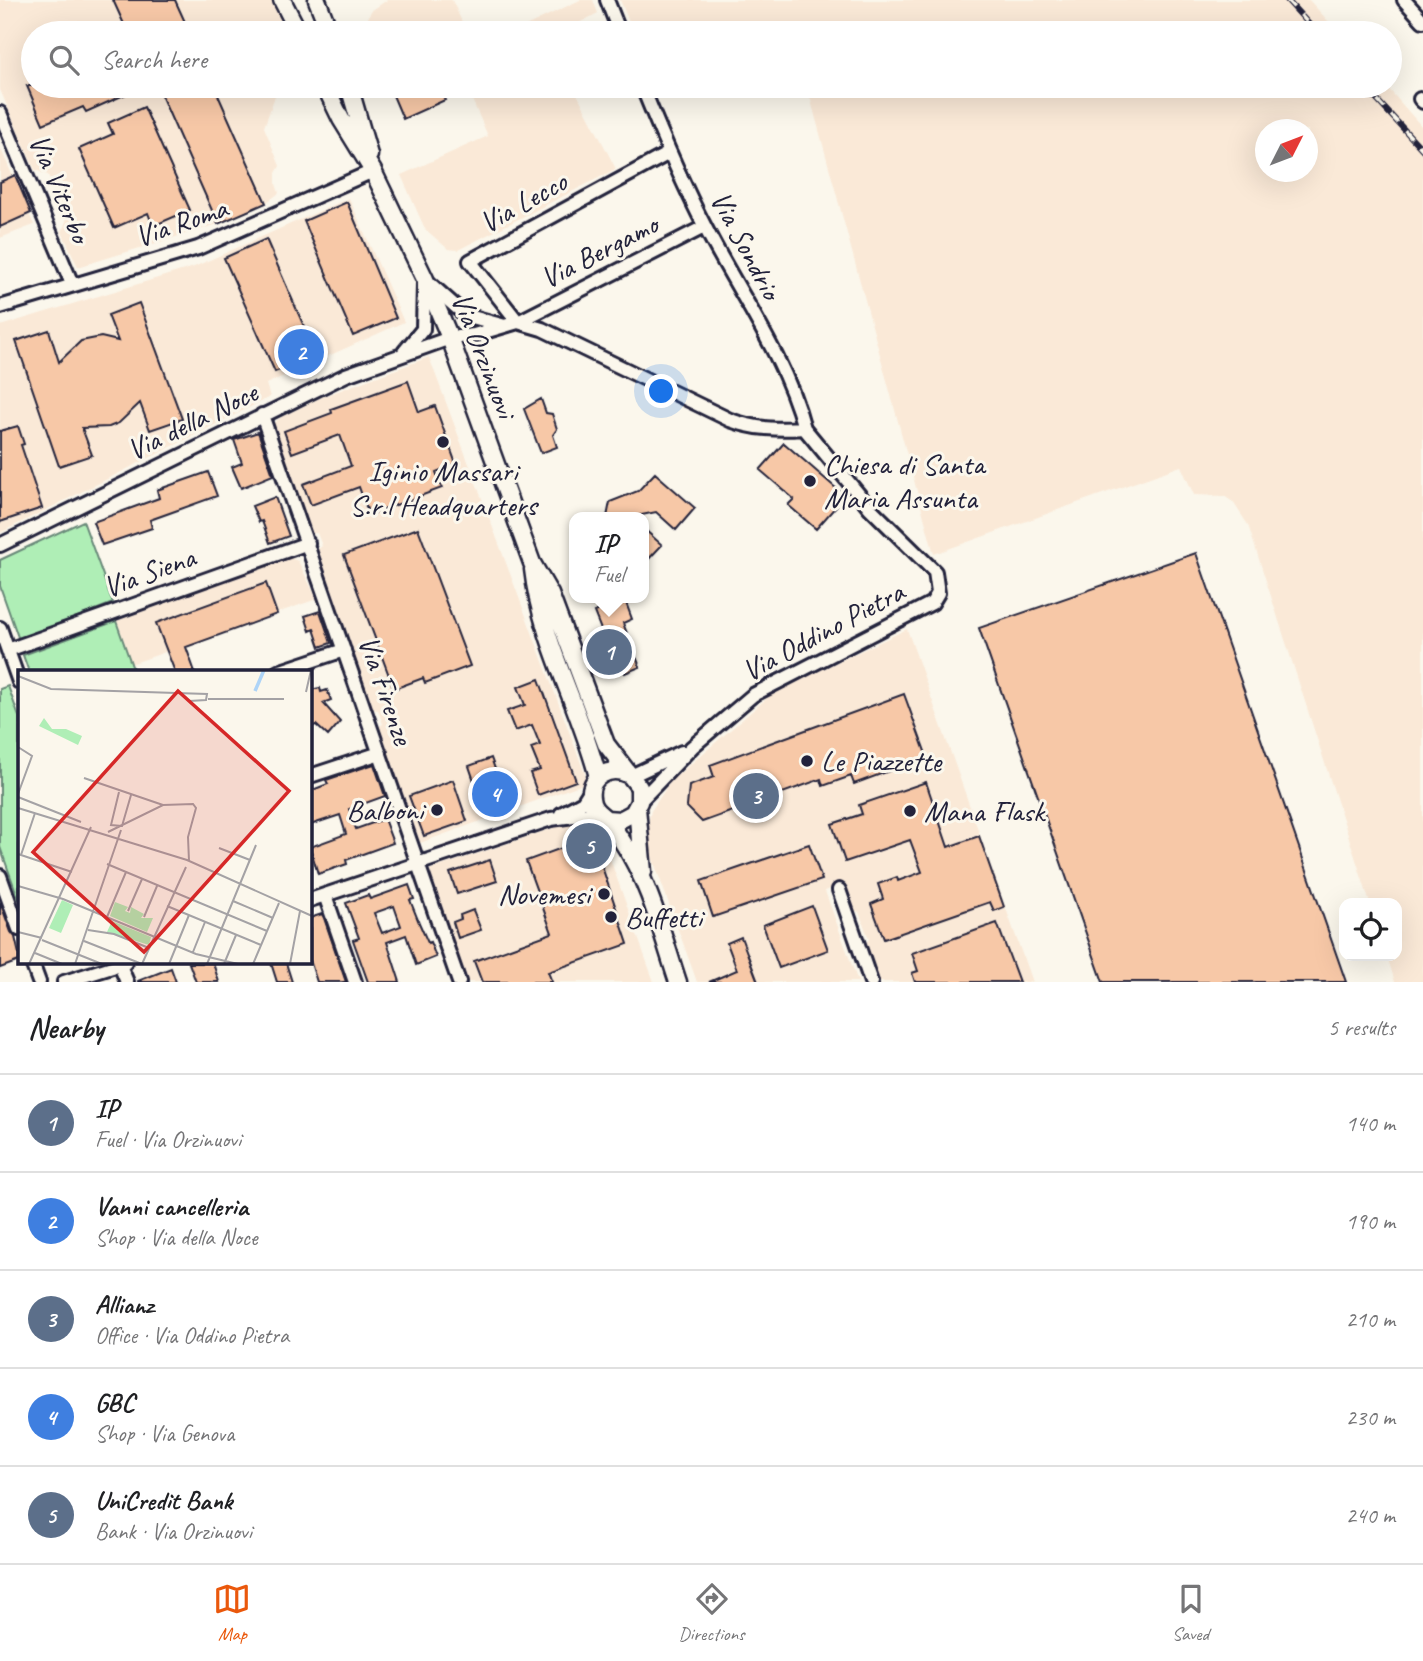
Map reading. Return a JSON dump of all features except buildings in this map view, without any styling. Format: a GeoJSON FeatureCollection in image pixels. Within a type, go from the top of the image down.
{"type":"FeatureCollection","features":[{"type":"Feature","properties":{"kind":"main road"},"geometry":{"type":"LineString","coordinates":[[282,0],[293,21]]}},
{"type":"Feature","properties":{"kind":"main road"},"geometry":{"type":"LineString","coordinates":[[317,0],[325,21]]}},
{"type":"Feature","properties":{"kind":"main road","name":"Via Orzinuovi"},"geometry":{"type":"LineString","coordinates":[[331,98],[373,171],[425,279],[450,338],[532,563],[550,594],[606,744],[639,787],[638,805],[645,881]]}},
{"type":"Feature","properties":{"kind":"main road","name":"Via Orzinuovi"},"geometry":{"type":"LineString","coordinates":[[352,98],[373,171]]}},
{"type":"Feature","properties":{"kind":"main road","name":"Via Orzinuovi"},"geometry":{"type":"LineString","coordinates":[[532,563],[536,599],[590,750],[594,784],[593,807],[623,842],[645,881],[678,982]]}},
{"type":"Feature","properties":{"kind":"main road"},"geometry":{"type":"LineString","coordinates":[[594,784],[615,770],[629,775]]}},
{"type":"Feature","properties":{"kind":"main road"},"geometry":{"type":"LineString","coordinates":[[603,817],[625,818],[638,805]]}},
{"type":"Feature","properties":{"kind":"street"},"geometry":{"type":"LineString","coordinates":[[607,0],[615,21]]}},
{"type":"Feature","properties":{"kind":"street"},"geometry":{"type":"LineString","coordinates":[[1404,0],[1423,21]]}},
{"type":"Feature","properties":{"kind":"street","name":"Via Sondrio"},"geometry":{"type":"LineString","coordinates":[[647,98],[704,227],[775,356],[804,428],[870,508],[935,572],[939,593]]}},
{"type":"Feature","properties":{"kind":"street","name":"Via Viterbo"},"geometry":{"type":"LineString","coordinates":[[0,113],[72,284]]}},
{"type":"Feature","properties":{"kind":"street","name":"Via Lecco"},"geometry":{"type":"LineString","coordinates":[[511,324],[470,261],[669,153]]}},
{"type":"Feature","properties":{"kind":"street","name":"Via Roma"},"geometry":{"type":"LineString","coordinates":[[0,307],[198,248],[373,171]]}},
{"type":"Feature","properties":{"kind":"street","name":"Via Bergamo"},"geometry":{"type":"LineString","coordinates":[[450,338],[474,335],[511,324],[704,227]]}},
{"type":"Feature","properties":{"kind":"street"},"geometry":{"type":"LineString","coordinates":[[425,279],[465,315],[542,329],[730,420],[752,428],[804,428]]}},
{"type":"Feature","properties":{"kind":"street"},"geometry":{"type":"LineString","coordinates":[[401,354],[423,328],[425,279]]}},
{"type":"Feature","properties":{"kind":"street","name":"Via della Noce"},"geometry":{"type":"LineString","coordinates":[[0,545],[346,375],[450,338]]}},
{"type":"Feature","properties":{"kind":"street","name":"Via Firenze"},"geometry":{"type":"LineString","coordinates":[[262,415],[459,982]]}},
{"type":"Feature","properties":{"kind":"street","name":"Via Siena"},"geometry":{"type":"LineString","coordinates":[[8,650],[308,543]]}},
{"type":"Feature","properties":{"kind":"street","name":"Via Oddino Pietra"},"geometry":{"type":"LineString","coordinates":[[638,805],[692,747],[753,695],[932,603],[939,593]]}},
{"type":"Feature","properties":{"kind":"street"},"geometry":{"type":"LineString","coordinates":[[0,628],[18,679]]}},
{"type":"Feature","properties":{"kind":"street"},"geometry":{"type":"LineString","coordinates":[[284,670],[344,650]]}},
{"type":"Feature","properties":{"kind":"street"},"geometry":{"type":"LineString","coordinates":[[629,775],[692,747]]}},
{"type":"Feature","properties":{"kind":"street"},"geometry":{"type":"LineString","coordinates":[[312,775],[380,752]]}},
{"type":"Feature","properties":{"kind":"street"},"geometry":{"type":"LineString","coordinates":[[312,899],[551,818],[583,802],[594,784]]}},
{"type":"Feature","properties":{"kind":"street"},"geometry":{"type":"LineString","coordinates":[[551,818],[589,814],[603,817]]}},
{"type":"Feature","properties":{"kind":"street"},"geometry":{"type":"LineString","coordinates":[[0,876],[18,926]]}},
{"type":"Feature","properties":{"kind":"street"},"geometry":{"type":"LineString","coordinates":[[839,890],[871,982]]}},
{"type":"Feature","properties":{"kind":"street"},"geometry":{"type":"LineString","coordinates":[[325,895],[355,982]]}},
{"type":"Feature","properties":{"kind":"street"},"geometry":{"type":"LineString","coordinates":[[32,964],[39,982]]}},
{"type":"Feature","properties":{"kind":"street"},"geometry":{"type":"LineString","coordinates":[[64,982],[119,964]]}},
{"type":"Feature","properties":{"kind":"street"},"geometry":{"type":"LineString","coordinates":[[122,964],[127,982]]}},
{"type":"Feature","properties":{"kind":"shaded area"},"geometry":{"type":"Polygon","coordinates":[[[0,0],[272,0],[282,21],[21,21],[21,98],[274,98],[264,127],[280,166],[276,173],[279,193],[266,203],[218,224],[78,267],[62,232],[67,218],[48,175],[35,170],[0,90],[0,0]]]}},
{"type":"Feature","properties":{"kind":"shaded area"},"geometry":{"type":"Polygon","coordinates":[[[387,0],[452,0],[462,21],[367,21],[371,11],[387,0]]]}},
{"type":"Feature","properties":{"kind":"shaded area"},"geometry":{"type":"Polygon","coordinates":[[[580,0],[593,0],[598,13],[583,21],[536,21],[580,0]]]}},
{"type":"Feature","properties":{"kind":"shaded area"},"geometry":{"type":"Polygon","coordinates":[[[620,0],[1309,0],[1328,21],[629,21],[620,0]]]}},
{"type":"Feature","properties":{"kind":"shaded area"},"geometry":{"type":"Polygon","coordinates":[[[471,98],[579,98],[616,169],[458,250],[448,249],[425,229],[401,175],[488,136],[471,98]]]}},
{"type":"Feature","properties":{"kind":"shaded area"},"geometry":{"type":"Polygon","coordinates":[[[810,98],[1397,98],[1423,128],[1423,982],[1395,982],[1389,961],[1402,961],[1402,898],[1368,898],[1248,525],[1233,502],[1224,496],[1194,495],[1181,466],[934,554],[810,98]]]}},
{"type":"Feature","properties":{"kind":"shaded area"},"geometry":{"type":"Polygon","coordinates":[[[0,147],[34,225],[0,238],[0,147]]]}},
{"type":"Feature","properties":{"kind":"shaded area"},"geometry":{"type":"Polygon","coordinates":[[[349,198],[404,322],[266,384],[270,397],[0,533],[0,326],[194,267],[349,198]]]}},
{"type":"Feature","properties":{"kind":"shaded area"},"geometry":{"type":"Polygon","coordinates":[[[429,357],[588,782],[420,843],[377,727],[383,724],[378,710],[371,709],[316,551],[322,546],[317,533],[310,534],[272,424],[322,397],[429,357]]]}},
{"type":"Feature","properties":{"kind":"shaded area"},"geometry":{"type":"Polygon","coordinates":[[[290,558],[298,561],[317,599],[131,664],[116,621],[290,558]]]}},
{"type":"Feature","properties":{"kind":"shaded area"},"geometry":{"type":"Polygon","coordinates":[[[907,629],[1032,982],[878,982],[864,945],[869,939],[859,912],[850,909],[841,885],[825,891],[858,982],[697,982],[651,854],[646,832],[651,811],[671,781],[773,693],[907,629]]]}},
{"type":"Feature","properties":{"kind":"shaded area"},"geometry":{"type":"Polygon","coordinates":[[[592,815],[595,817],[654,982],[465,982],[426,871],[592,815]]]}},
{"type":"Feature","properties":{"kind":"green space"},"geometry":{"type":"Polygon","coordinates":[[[83,521],[113,603],[19,640],[0,586],[0,560],[83,521]]]}},
{"type":"Feature","properties":{"kind":"green space"},"geometry":{"type":"Polygon","coordinates":[[[116,621],[133,670],[28,670],[23,655],[116,621]]]}},
{"type":"Feature","properties":{"kind":"green space"},"geometry":{"type":"Polygon","coordinates":[[[8,686],[18,714],[18,897],[0,847],[0,689],[8,686]]]}},
{"type":"Feature","properties":{"kind":"railway"},"geometry":{"type":"LineString","coordinates":[[1287,0],[1306,21]]}},
{"type":"Feature","properties":{"kind":"railway"},"geometry":{"type":"LineString","coordinates":[[1375,98],[1423,150]]}},
{"type":"Feature","properties":{"kind":"place","name":"Vanni cancelleria"},"geometry":{"type":"Point","coordinates":[301,352]}},
{"type":"Feature","properties":{"kind":"place","name":"Iginio Massari S.r.l Headquarters"},"geometry":{"type":"Point","coordinates":[443,442]}},
{"type":"Feature","properties":{"kind":"place","name":"Chiesa di Santa Maria Assunta"},"geometry":{"type":"Point","coordinates":[810,481]}},
{"type":"Feature","properties":{"kind":"place","name":"IP"},"geometry":{"type":"Point","coordinates":[609,652]}},
{"type":"Feature","properties":{"kind":"place","name":"Le Piazzette"},"geometry":{"type":"Point","coordinates":[807,761]}},
{"type":"Feature","properties":{"kind":"place","name":"GBC"},"geometry":{"type":"Point","coordinates":[495,794]}},
{"type":"Feature","properties":{"kind":"place","name":"Allianz"},"geometry":{"type":"Point","coordinates":[756,796]}},
{"type":"Feature","properties":{"kind":"place","name":"Balboni"},"geometry":{"type":"Point","coordinates":[437,810]}},
{"type":"Feature","properties":{"kind":"place","name":"Mana Flask"},"geometry":{"type":"Point","coordinates":[910,811]}},
{"type":"Feature","properties":{"kind":"place","name":"UniCredit Bank"},"geometry":{"type":"Point","coordinates":[589,846]}},
{"type":"Feature","properties":{"kind":"place","name":"Novemesi"},"geometry":{"type":"Point","coordinates":[604,894]}},
{"type":"Feature","properties":{"kind":"place","name":"Buffetti"},"geometry":{"type":"Point","coordinates":[611,917]}}]}
